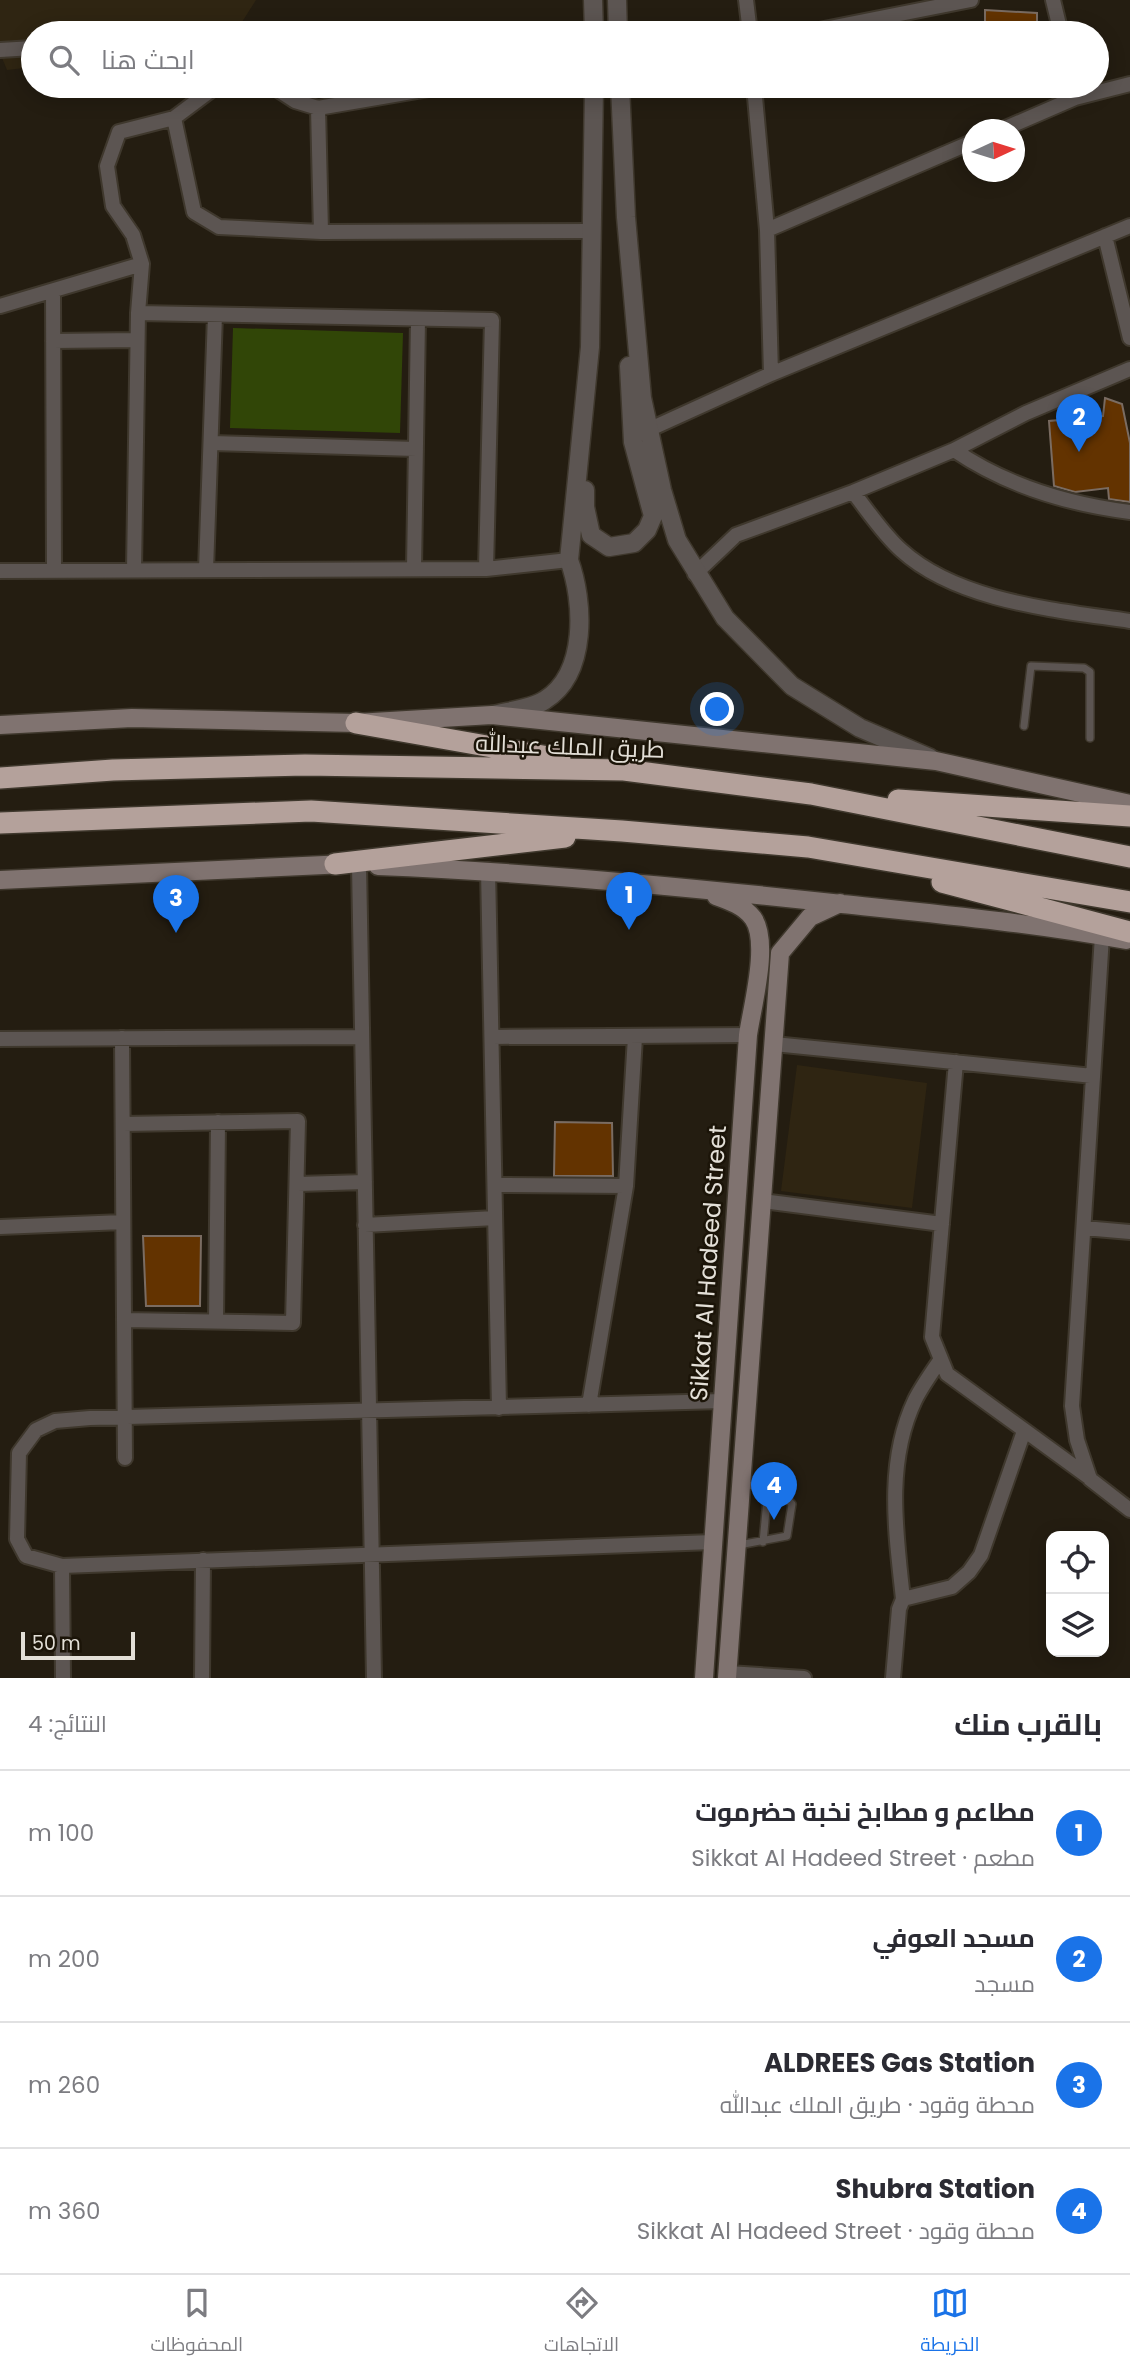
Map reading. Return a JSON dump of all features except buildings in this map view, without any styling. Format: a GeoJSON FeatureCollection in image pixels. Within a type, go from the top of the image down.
{"type":"FeatureCollection","features":[{"type":"Feature","properties":{"kind":"highway"},"geometry":{"type":"LineString","coordinates":[[356,723],[624,770]]}},
{"type":"Feature","properties":{"kind":"highway","name":"طريق الملك عبدالله"},"geometry":{"type":"LineString","coordinates":[[0,778],[120,770],[305,765],[624,770],[811,794],[1130,857]]}},
{"type":"Feature","properties":{"kind":"highway"},"geometry":{"type":"LineString","coordinates":[[811,794],[1130,816]]}},
{"type":"Feature","properties":{"kind":"highway"},"geometry":{"type":"LineString","coordinates":[[0,823],[311,811],[622,831],[808,847],[1130,902]]}},
{"type":"Feature","properties":{"kind":"highway"},"geometry":{"type":"LineString","coordinates":[[335,864],[622,831]]}},
{"type":"Feature","properties":{"kind":"highway"},"geometry":{"type":"LineString","coordinates":[[808,847],[1130,932]]}},
{"type":"Feature","properties":{"kind":"main road"},"geometry":{"type":"LineString","coordinates":[[0,725],[132,718],[356,723],[492,715],[936,761],[1130,804]]}},
{"type":"Feature","properties":{"kind":"main road"},"geometry":{"type":"LineString","coordinates":[[0,880],[335,864],[488,870],[963,915],[1130,941]]}},
{"type":"Feature","properties":{"kind":"main road","name":"Sikkat Al Hadeed Street"},"geometry":{"type":"LineString","coordinates":[[697,888],[739,905],[753,918],[761,935],[748,1035],[704,1678]]}},
{"type":"Feature","properties":{"kind":"main road"},"geometry":{"type":"LineString","coordinates":[[760,953],[780,953],[810,917],[840,903]]}},
{"type":"Feature","properties":{"kind":"main road","name":"Sikkat Al Hadeed Street"},"geometry":{"type":"LineString","coordinates":[[727,1675],[780,953]]}},
{"type":"Feature","properties":{"kind":"street"},"geometry":{"type":"LineString","coordinates":[[590,0],[593,21]]}},
{"type":"Feature","properties":{"kind":"street"},"geometry":{"type":"LineString","coordinates":[[617,0],[618,21]]}},
{"type":"Feature","properties":{"kind":"street"},"geometry":{"type":"LineString","coordinates":[[747,0],[749,21]]}},
{"type":"Feature","properties":{"kind":"street"},"geometry":{"type":"LineString","coordinates":[[865,21],[971,0]]}},
{"type":"Feature","properties":{"kind":"street"},"geometry":{"type":"LineString","coordinates":[[1053,0],[1058,21]]}},
{"type":"Feature","properties":{"kind":"street"},"geometry":{"type":"LineString","coordinates":[[0,50],[21,49]]}},
{"type":"Feature","properties":{"kind":"street"},"geometry":{"type":"LineString","coordinates":[[1109,87],[1130,84]]}},
{"type":"Feature","properties":{"kind":"street"},"geometry":{"type":"LineString","coordinates":[[134,570],[137,340],[142,264],[133,235],[113,206],[107,166],[119,132],[174,118],[201,98]]}},
{"type":"Feature","properties":{"kind":"street"},"geometry":{"type":"LineString","coordinates":[[290,98],[318,108],[376,98]]}},
{"type":"Feature","properties":{"kind":"street"},"geometry":{"type":"LineString","coordinates":[[593,98],[585,507],[591,535],[610,547],[634,543],[647,530],[653,516],[633,442],[629,390],[632,284]]}},
{"type":"Feature","properties":{"kind":"street"},"geometry":{"type":"LineString","coordinates":[[621,98],[632,284],[648,430],[677,540],[695,574],[725,618],[792,685],[860,728],[936,761]]}},
{"type":"Feature","properties":{"kind":"street"},"geometry":{"type":"LineString","coordinates":[[755,98],[766,230],[771,374]]}},
{"type":"Feature","properties":{"kind":"street"},"geometry":{"type":"LineString","coordinates":[[1022,119],[1062,98]]}},
{"type":"Feature","properties":{"kind":"street"},"geometry":{"type":"LineString","coordinates":[[318,108],[321,232]]}},
{"type":"Feature","properties":{"kind":"street"},"geometry":{"type":"LineString","coordinates":[[174,118],[194,212],[219,227],[321,232],[592,231]]}},
{"type":"Feature","properties":{"kind":"street"},"geometry":{"type":"LineString","coordinates":[[766,230],[962,146]]}},
{"type":"Feature","properties":{"kind":"street"},"geometry":{"type":"LineString","coordinates":[[648,430],[771,374],[1130,226]]}},
{"type":"Feature","properties":{"kind":"street"},"geometry":{"type":"LineString","coordinates":[[1105,236],[1130,338]]}},
{"type":"Feature","properties":{"kind":"street"},"geometry":{"type":"LineString","coordinates":[[0,306],[142,264]]}},
{"type":"Feature","properties":{"kind":"street"},"geometry":{"type":"LineString","coordinates":[[53,291],[54,570]]}},
{"type":"Feature","properties":{"kind":"street"},"geometry":{"type":"LineString","coordinates":[[138,313],[492,320],[486,569]]}},
{"type":"Feature","properties":{"kind":"street"},"geometry":{"type":"LineString","coordinates":[[206,570],[215,315]]}},
{"type":"Feature","properties":{"kind":"street"},"geometry":{"type":"LineString","coordinates":[[414,569],[418,319]]}},
{"type":"Feature","properties":{"kind":"street"},"geometry":{"type":"LineString","coordinates":[[53,341],[137,340]]}},
{"type":"Feature","properties":{"kind":"street"},"geometry":{"type":"LineString","coordinates":[[492,715],[544,701],[565,681],[581,628],[578,585],[569,560],[590,346]]}},
{"type":"Feature","properties":{"kind":"street"},"geometry":{"type":"LineString","coordinates":[[695,574],[736,535],[853,492],[954,450],[1026,413],[1130,369]]}},
{"type":"Feature","properties":{"kind":"street"},"geometry":{"type":"LineString","coordinates":[[211,443],[416,449]]}},
{"type":"Feature","properties":{"kind":"street"},"geometry":{"type":"LineString","coordinates":[[954,450],[978,466],[1028,490],[1099,508],[1130,512]]}},
{"type":"Feature","properties":{"kind":"street"},"geometry":{"type":"LineString","coordinates":[[853,492],[901,551],[946,579],[1025,606],[1130,621]]}},
{"type":"Feature","properties":{"kind":"street"},"geometry":{"type":"LineString","coordinates":[[0,571],[486,569],[569,560]]}},
{"type":"Feature","properties":{"kind":"street"},"geometry":{"type":"LineString","coordinates":[[359,865],[373,1678]]}},
{"type":"Feature","properties":{"kind":"street"},"geometry":{"type":"LineString","coordinates":[[488,870],[499,1408]]}},
{"type":"Feature","properties":{"kind":"street"},"geometry":{"type":"LineString","coordinates":[[1090,1479],[1077,1440],[1072,1406],[1102,936]]}},
{"type":"Feature","properties":{"kind":"street"},"geometry":{"type":"LineString","coordinates":[[492,1037],[748,1035]]}},
{"type":"Feature","properties":{"kind":"street"},"geometry":{"type":"LineString","coordinates":[[0,1039],[362,1037]]}},
{"type":"Feature","properties":{"kind":"street"},"geometry":{"type":"LineString","coordinates":[[589,1405],[626,1186],[635,1037]]}},
{"type":"Feature","properties":{"kind":"street"},"geometry":{"type":"LineString","coordinates":[[122,1038],[125,1458]]}},
{"type":"Feature","properties":{"kind":"street"},"geometry":{"type":"LineString","coordinates":[[774,1044],[1093,1076]]}},
{"type":"Feature","properties":{"kind":"street"},"geometry":{"type":"LineString","coordinates":[[956,1062],[932,1337],[947,1374],[1130,1510]]}},
{"type":"Feature","properties":{"kind":"street"},"geometry":{"type":"LineString","coordinates":[[123,1124],[298,1121],[293,1323],[124,1320]]}},
{"type":"Feature","properties":{"kind":"street"},"geometry":{"type":"LineString","coordinates":[[216,1322],[218,1122]]}},
{"type":"Feature","properties":{"kind":"street"},"geometry":{"type":"LineString","coordinates":[[298,1184],[365,1182]]}},
{"type":"Feature","properties":{"kind":"street"},"geometry":{"type":"LineString","coordinates":[[495,1185],[626,1186]]}},
{"type":"Feature","properties":{"kind":"street"},"geometry":{"type":"LineString","coordinates":[[762,1201],[942,1224]]}},
{"type":"Feature","properties":{"kind":"street"},"geometry":{"type":"LineString","coordinates":[[365,1225],[495,1218]]}},
{"type":"Feature","properties":{"kind":"street"},"geometry":{"type":"LineString","coordinates":[[0,1227],[123,1222]]}},
{"type":"Feature","properties":{"kind":"street"},"geometry":{"type":"LineString","coordinates":[[1084,1228],[1130,1232]]}},
{"type":"Feature","properties":{"kind":"street"},"geometry":{"type":"LineString","coordinates":[[893,1678],[899,1609],[903,1599],[894,1518],[898,1454],[915,1401],[941,1359]]}},
{"type":"Feature","properties":{"kind":"street"},"geometry":{"type":"LineString","coordinates":[[713,1542],[62,1566],[26,1556],[16,1539],[19,1453],[36,1430],[55,1421],[723,1401]]}},
{"type":"Feature","properties":{"kind":"street"},"geometry":{"type":"LineString","coordinates":[[903,1599],[952,1587],[969,1572],[981,1555],[1024,1430]]}},
{"type":"Feature","properties":{"kind":"street"},"geometry":{"type":"LineString","coordinates":[[202,1678],[203,1560]]}},
{"type":"Feature","properties":{"kind":"street"},"geometry":{"type":"LineString","coordinates":[[62,1566],[63,1678]]}},
{"type":"Feature","properties":{"kind":"street"},"geometry":{"type":"LineString","coordinates":[[727,1675],[804,1678]]}},
{"type":"Feature","properties":{"kind":"lane"},"geometry":{"type":"LineString","coordinates":[[1024,726],[1031,666],[1084,668],[1090,672],[1090,738]]}},
{"type":"Feature","properties":{"kind":"lane"},"geometry":{"type":"LineString","coordinates":[[738,1545],[781,1539],[790,1531],[792,1504],[788,1497],[741,1483]]}},
{"type":"Feature","properties":{"kind":"lane"},"geometry":{"type":"LineString","coordinates":[[763,1542],[768,1490]]}},
{"type":"Feature","properties":{"kind":"shaded area"},"geometry":{"type":"Polygon","coordinates":[[[0,0],[256,0],[243,21],[21,21],[21,68],[7,70],[0,53],[0,0]]]}},
{"type":"Feature","properties":{"kind":"shaded area"},"geometry":{"type":"Polygon","coordinates":[[[797,1065],[927,1083],[912,1208],[781,1191],[797,1065]]]}},
{"type":"Feature","properties":{"kind":"green space"},"geometry":{"type":"Polygon","coordinates":[[[233,328],[403,333],[400,433],[230,428],[233,328]]]}},
{"type":"Feature","properties":{"kind":"place","name":"مسجد العوفي"},"geometry":{"type":"Point","coordinates":[1079,452]}},
{"type":"Feature","properties":{"kind":"place","name":"مطاعم و مطابخ نخبة حضرموت"},"geometry":{"type":"Point","coordinates":[629,930]}},
{"type":"Feature","properties":{"kind":"place","name":"ALDREES Gas Station"},"geometry":{"type":"Point","coordinates":[176,933]}},
{"type":"Feature","properties":{"kind":"place","name":"Shubra Station"},"geometry":{"type":"Point","coordinates":[774,1520]}}]}
